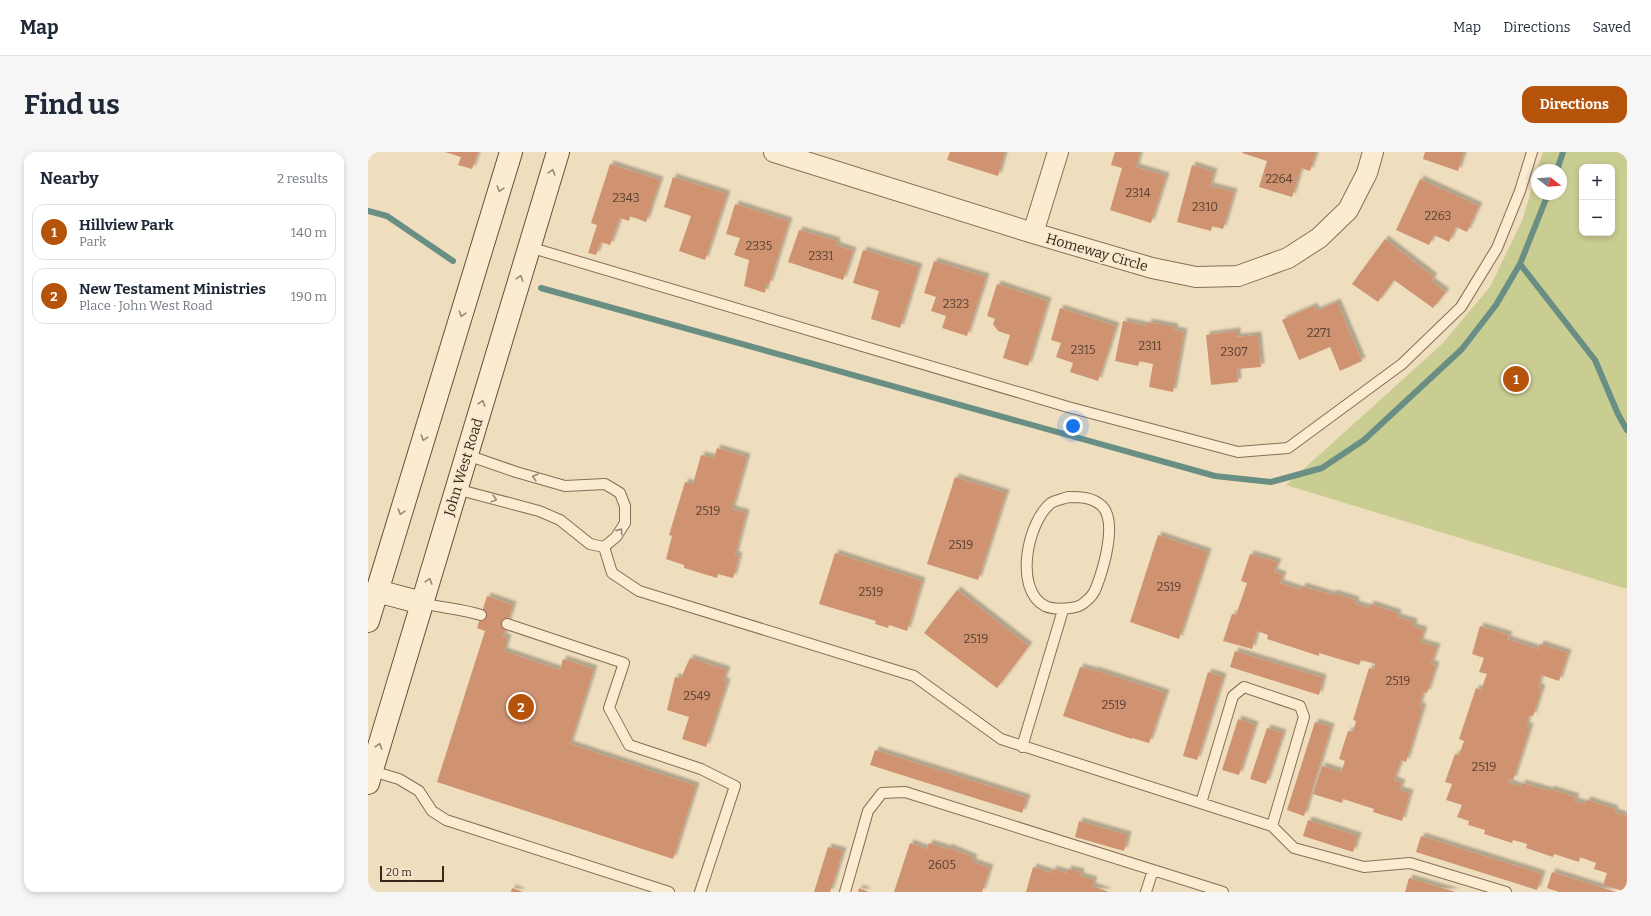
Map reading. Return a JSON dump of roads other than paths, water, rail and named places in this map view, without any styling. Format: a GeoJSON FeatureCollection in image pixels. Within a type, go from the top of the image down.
{"type":"FeatureCollection","features":[{"type":"Feature","properties":{"kind":"main road"},"geometry":{"type":"LineString","coordinates":[[368,621],[373,589],[511,152]]}},
{"type":"Feature","properties":{"kind":"main road","name":"John West Road"},"geometry":{"type":"LineString","coordinates":[[370,777],[558,152]]}},
{"type":"Feature","properties":{"kind":"main road"},"geometry":{"type":"LineString","coordinates":[[373,589],[422,603]]}},
{"type":"Feature","properties":{"kind":"street","name":"Homeway Circle"},"geometry":{"type":"LineString","coordinates":[[774,152],[1033,233],[1152,268],[1196,277],[1238,276],[1288,258],[1319,238],[1348,210],[1367,173],[1373,152]]}},
{"type":"Feature","properties":{"kind":"street"},"geometry":{"type":"LineString","coordinates":[[1033,233],[1058,152]]}},
{"type":"Feature","properties":{"kind":"lane"},"geometry":{"type":"LineString","coordinates":[[529,247],[1068,407],[1238,452],[1288,448],[1402,364],[1461,307],[1497,248],[1520,191],[1532,152]]}},
{"type":"Feature","properties":{"kind":"lane"},"geometry":{"type":"LineString","coordinates":[[467,455],[516,472],[565,486],[605,484],[620,493],[626,506],[625,523],[616,537],[604,547]]}},
{"type":"Feature","properties":{"kind":"lane"},"geometry":{"type":"LineString","coordinates":[[456,489],[539,511],[560,520],[590,544],[604,547]]}},
{"type":"Feature","properties":{"kind":"lane"},"geometry":{"type":"LineString","coordinates":[[1068,497],[1088,498],[1103,507],[1110,523],[1110,539],[1096,589],[1084,604],[1063,610],[1045,606],[1032,594],[1026,577],[1027,552],[1039,518],[1052,503],[1068,497]]}},
{"type":"Feature","properties":{"kind":"lane"},"geometry":{"type":"LineString","coordinates":[[604,547],[612,574],[639,591],[914,676],[1001,739],[1272,826],[1294,848],[1364,867],[1410,863],[1506,892]]}},
{"type":"Feature","properties":{"kind":"lane"},"geometry":{"type":"LineString","coordinates":[[422,603],[481,615]]}},
{"type":"Feature","properties":{"kind":"lane"},"geometry":{"type":"LineString","coordinates":[[1022,747],[1063,610]]}},
{"type":"Feature","properties":{"kind":"lane"},"geometry":{"type":"LineString","coordinates":[[507,624],[624,663],[609,708],[629,744],[701,769],[735,786],[700,892]]}},
{"type":"Feature","properties":{"kind":"lane"},"geometry":{"type":"LineString","coordinates":[[1201,802],[1234,696],[1244,687],[1300,706],[1304,717],[1272,826]]}},
{"type":"Feature","properties":{"kind":"lane"},"geometry":{"type":"LineString","coordinates":[[370,777],[399,779],[419,791],[432,811],[446,820],[669,892]]}},
{"type":"Feature","properties":{"kind":"lane"},"geometry":{"type":"LineString","coordinates":[[845,892],[868,811],[882,793],[905,792],[1223,892]]}},
{"type":"Feature","properties":{"kind":"lane"},"geometry":{"type":"LineString","coordinates":[[1146,892],[1153,870]]}},
{"type":"Feature","properties":{"kind":"waterway"},"geometry":{"type":"LineString","coordinates":[[1559,164],[1563,152]]}},
{"type":"Feature","properties":{"kind":"waterway"},"geometry":{"type":"LineString","coordinates":[[541,288],[1215,476],[1271,482],[1322,468],[1364,440],[1462,349],[1496,305],[1520,264],[1546,200]]}},
{"type":"Feature","properties":{"kind":"waterway"},"geometry":{"type":"LineString","coordinates":[[368,211],[387,216],[453,261]]}},
{"type":"Feature","properties":{"kind":"waterway"},"geometry":{"type":"LineString","coordinates":[[1520,264],[1595,360],[1618,414],[1627,430]]}},
{"type":"Feature","properties":{"kind":"place","name":"Hillview Park"},"geometry":{"type":"Point","coordinates":[1516,379]}},
{"type":"Feature","properties":{"kind":"place","name":"New Testament Ministries"},"geometry":{"type":"Point","coordinates":[521,707]}}]}
